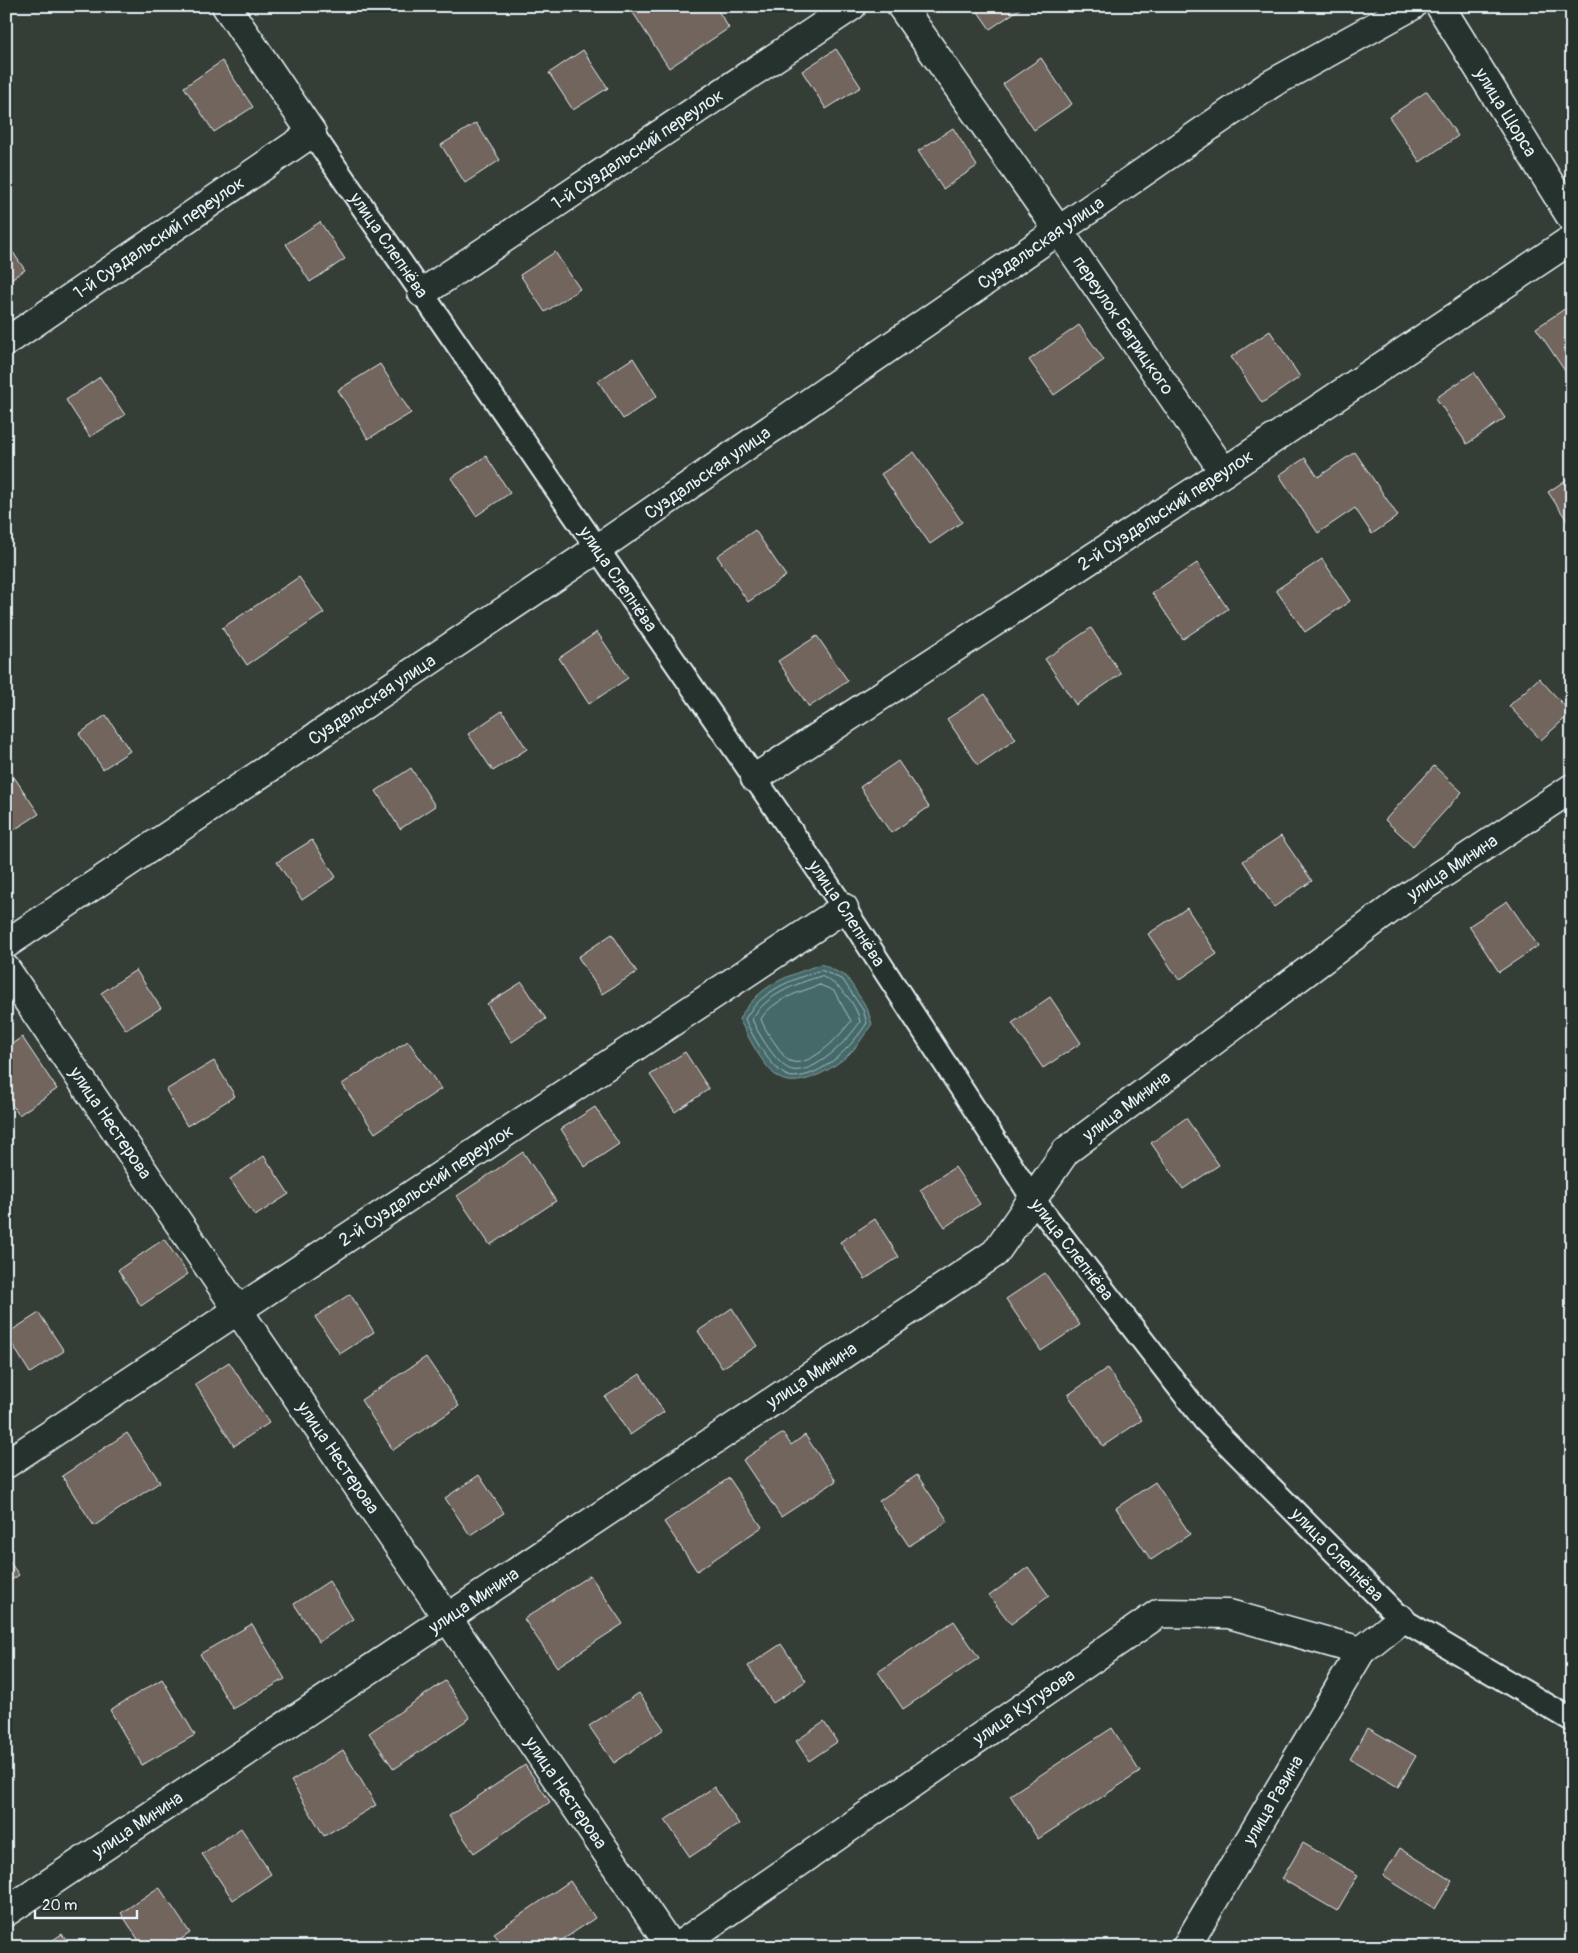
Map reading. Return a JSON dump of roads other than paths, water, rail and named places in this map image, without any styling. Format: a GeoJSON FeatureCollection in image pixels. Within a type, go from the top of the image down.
{"type":"FeatureCollection","features":[{"type":"Feature","properties":{"kind":"street","name":"улица Слепнёва"},"geometry":{"type":"LineString","coordinates":[[226,6],[596,549],[844,908],[1033,1199],[1205,1421],[1401,1619],[1572,1720]]}},
{"type":"Feature","properties":{"kind":"street","name":"1-й Суздальский переулок"},"geometry":{"type":"LineString","coordinates":[[422,293],[852,6]]}},
{"type":"Feature","properties":{"kind":"street","name":"переулок Багрицкого"},"geometry":{"type":"LineString","coordinates":[[901,6],[1060,231],[1224,472]]}},
{"type":"Feature","properties":{"kind":"street","name":"Суздальская улица"},"geometry":{"type":"LineString","coordinates":[[6,944],[596,549],[1271,84],[1412,6]]}},
{"type":"Feature","properties":{"kind":"street","name":"улица Щорса"},"geometry":{"type":"LineString","coordinates":[[1440,6],[1572,219]]}},
{"type":"Feature","properties":{"kind":"street","name":"1-й Суздальский переулок"},"geometry":{"type":"LineString","coordinates":[[6,342],[312,133]]}},
{"type":"Feature","properties":{"kind":"street","name":"2-й Суздальский переулок"},"geometry":{"type":"LineString","coordinates":[[755,778],[1224,472],[1572,239]]}},
{"type":"Feature","properties":{"kind":"street","name":"улица Минина"},"geometry":{"type":"LineString","coordinates":[[6,1912],[995,1253],[1066,1151],[1400,902],[1572,788]]}},
{"type":"Feature","properties":{"kind":"street","name":"2-й Суздальский переулок"},"geometry":{"type":"LineString","coordinates":[[6,1464],[844,908]]}},
{"type":"Feature","properties":{"kind":"street","name":"улица Нестерова"},"geometry":{"type":"LineString","coordinates":[[6,969],[671,1947]]}},
{"type":"Feature","properties":{"kind":"street","name":"улица Кутузова"},"geometry":{"type":"LineString","coordinates":[[677,1947],[1159,1613],[1229,1614],[1361,1651]]}},
{"type":"Feature","properties":{"kind":"street"},"geometry":{"type":"LineString","coordinates":[[1361,1651],[1401,1619]]}},
{"type":"Feature","properties":{"kind":"street","name":"улица Разина"},"geometry":{"type":"LineString","coordinates":[[1186,1947],[1361,1651]]}},
{"type":"Feature","properties":{"kind":"water"},"geometry":{"type":"Polygon","coordinates":[[[821,964],[846,976],[867,1008],[872,1024],[854,1049],[828,1070],[805,1080],[783,1080],[774,1074],[764,1062],[739,1019],[747,1007],[765,989],[785,978],[821,964]]]}}]}
